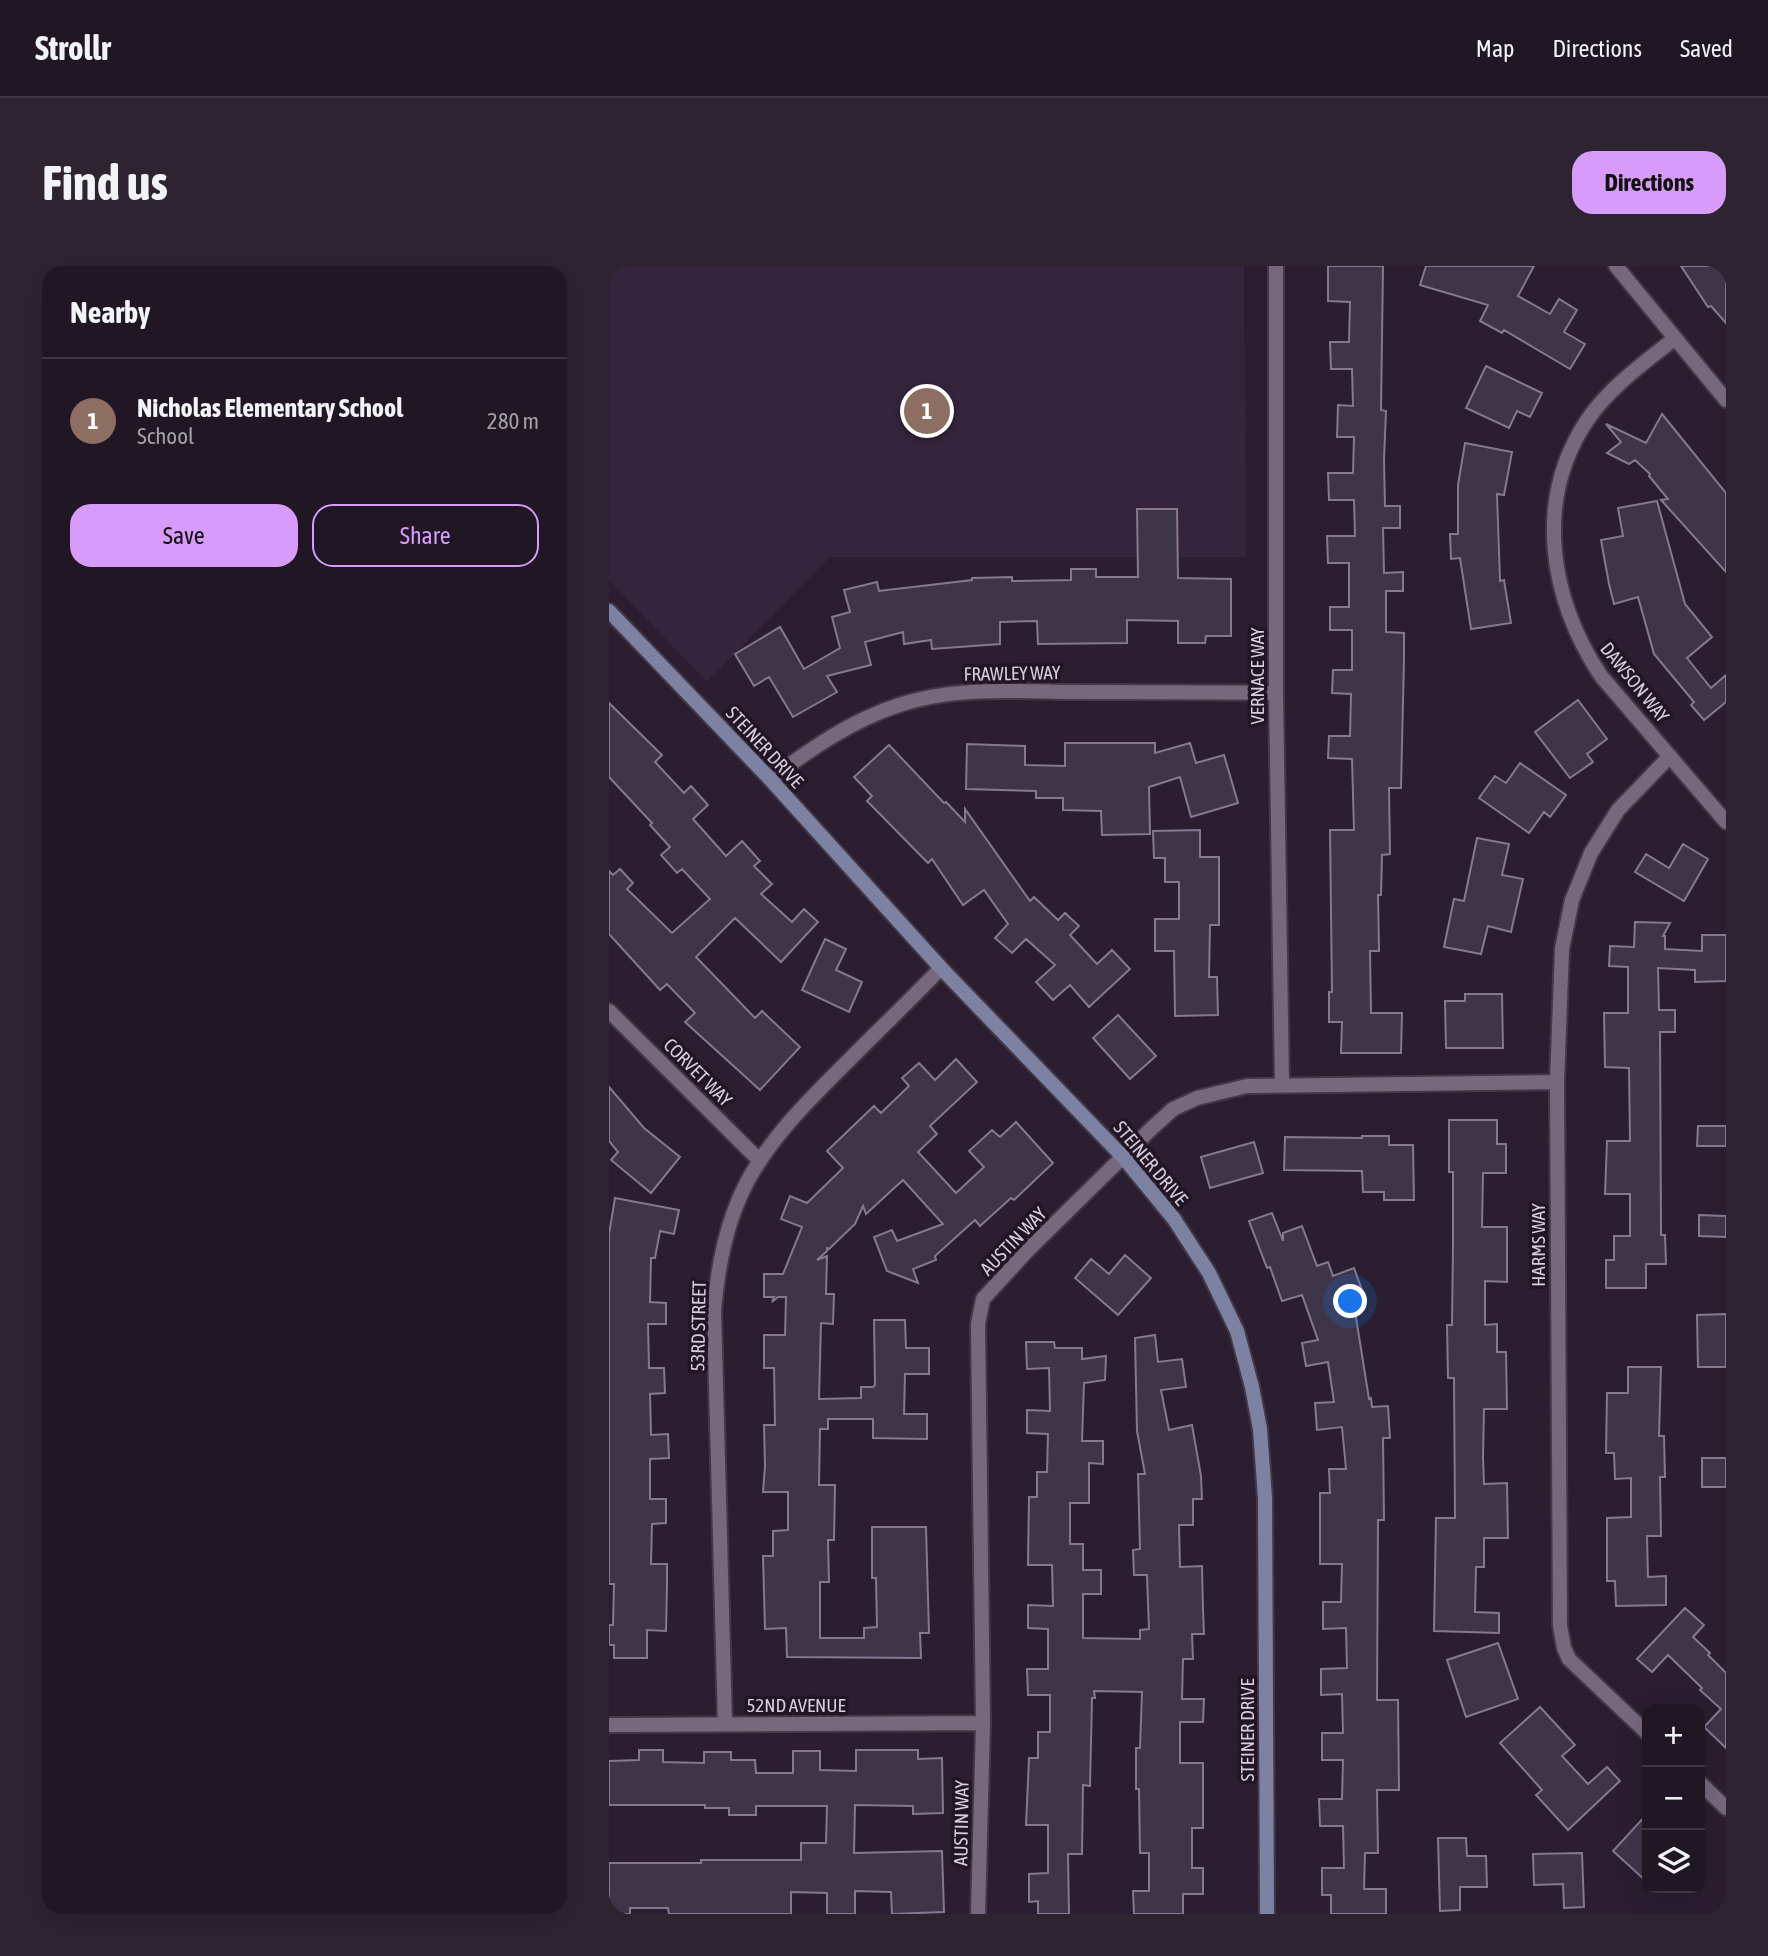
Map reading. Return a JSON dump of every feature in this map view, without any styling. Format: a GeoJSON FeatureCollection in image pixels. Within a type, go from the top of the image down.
{"type":"FeatureCollection","features":[{"type":"Feature","properties":{"kind":"street","name":"VERNACE WAY"},"geometry":{"type":"LineString","coordinates":[[1276,266],[1276,693],[1282,1085]]}},
{"type":"Feature","properties":{"kind":"street"},"geometry":{"type":"LineString","coordinates":[[1616,266],[1726,400]]}},
{"type":"Feature","properties":{"kind":"street","name":"DAWSON WAY"},"geometry":{"type":"LineString","coordinates":[[1674,339],[1626,377],[1588,419],[1563,470],[1556,497],[1553,553],[1558,582],[1585,652],[1601,676],[1726,822]]}},
{"type":"Feature","properties":{"kind":"street","name":"STEINER DRIVE"},"geometry":{"type":"LineString","coordinates":[[609,611],[770,779],[941,968],[1124,1158],[1174,1219],[1209,1273],[1237,1331],[1258,1418],[1265,1498],[1267,1914]]}},
{"type":"Feature","properties":{"kind":"street","name":"FRAWLEY WAY"},"geometry":{"type":"LineString","coordinates":[[770,779],[828,737],[852,724],[902,704],[941,695],[981,691],[1276,693]]}},
{"type":"Feature","properties":{"kind":"street","name":"HARMS WAY"},"geometry":{"type":"LineString","coordinates":[[1642,1729],[1569,1659],[1560,1626],[1557,1082],[1562,949],[1572,900],[1591,853],[1618,810],[1670,756]]}},
{"type":"Feature","properties":{"kind":"street","name":"53RD STREET"},"geometry":{"type":"LineString","coordinates":[[725,1724],[714,1311],[720,1258],[727,1233],[747,1183],[775,1138],[810,1098],[941,968]]}},
{"type":"Feature","properties":{"kind":"street","name":"CORVET WAY"},"geometry":{"type":"LineString","coordinates":[[609,1011],[760,1161]]}},
{"type":"Feature","properties":{"kind":"street","name":"AUSTIN WAY"},"geometry":{"type":"LineString","coordinates":[[978,1914],[982,1723],[978,1324],[983,1299],[1027,1251],[1173,1109],[1222,1090],[1282,1085],[1557,1082]]}},
{"type":"Feature","properties":{"kind":"street","name":"52ND AVENUE"},"geometry":{"type":"LineString","coordinates":[[609,1725],[982,1723]]}},
{"type":"Feature","properties":{"kind":"street"},"geometry":{"type":"LineString","coordinates":[[1705,1788],[1726,1808]]}},
{"type":"Feature","properties":{"kind":"shaded area"},"geometry":{"type":"Polygon","coordinates":[[[609,266],[1244,266],[1246,557],[830,557],[707,682],[609,580],[609,266]]]}},
{"type":"Feature","properties":{"kind":"building"},"geometry":{"type":"Polygon","coordinates":[[[1328,266],[1383,266],[1381,410],[1386,411],[1385,506],[1400,506],[1400,528],[1383,528],[1384,573],[1403,572],[1403,591],[1386,591],[1386,632],[1404,633],[1404,659],[1401,788],[1389,788],[1390,854],[1382,855],[1381,895],[1378,895],[1379,951],[1370,951],[1371,1013],[1402,1013],[1401,1053],[1341,1053],[1342,1022],[1329,1022],[1329,992],[1332,992],[1330,830],[1354,830],[1352,759],[1328,758],[1329,736],[1350,736],[1351,694],[1332,693],[1333,670],[1352,670],[1352,630],[1330,630],[1330,607],[1349,607],[1349,563],[1328,563],[1327,536],[1355,536],[1354,500],[1329,500],[1328,473],[1353,473],[1354,437],[1337,437],[1338,405],[1353,406],[1352,369],[1331,369],[1330,342],[1349,342],[1350,302],[1328,301],[1328,266]]]}},
{"type":"Feature","properties":{"kind":"building"},"geometry":{"type":"Polygon","coordinates":[[[1426,266],[1534,266],[1518,296],[1550,314],[1559,299],[1577,310],[1564,332],[1585,344],[1570,369],[1504,330],[1502,333],[1480,321],[1488,305],[1420,285],[1426,266]]]}},
{"type":"Feature","properties":{"kind":"building"},"geometry":{"type":"Polygon","coordinates":[[[1681,266],[1726,266],[1726,323],[1711,306],[1708,307],[1681,266]]]}},
{"type":"Feature","properties":{"kind":"building"},"geometry":{"type":"Polygon","coordinates":[[[1486,366],[1542,393],[1530,417],[1517,411],[1509,428],[1466,408],[1486,366]]]}},
{"type":"Feature","properties":{"kind":"building"},"geometry":{"type":"Polygon","coordinates":[[[1662,414],[1726,493],[1726,572],[1661,500],[1668,499],[1650,474],[1635,460],[1629,464],[1607,453],[1621,442],[1606,424],[1646,443],[1662,414]]]}},
{"type":"Feature","properties":{"kind":"building"},"geometry":{"type":"Polygon","coordinates":[[[1465,443],[1512,452],[1504,495],[1497,494],[1500,581],[1504,580],[1511,623],[1471,629],[1460,558],[1451,559],[1450,534],[1458,534],[1458,485],[1465,443]]]}},
{"type":"Feature","properties":{"kind":"building"},"geometry":{"type":"Polygon","coordinates":[[[1657,501],[1685,604],[1712,637],[1687,658],[1711,688],[1726,675],[1726,702],[1704,720],[1691,705],[1694,702],[1654,654],[1638,597],[1614,604],[1609,584],[1601,540],[1623,536],[1618,508],[1657,501]]]}},
{"type":"Feature","properties":{"kind":"building"},"geometry":{"type":"Polygon","coordinates":[[[1137,509],[1177,509],[1178,578],[1231,579],[1231,636],[1206,636],[1205,643],[1178,643],[1178,621],[1127,620],[1127,643],[1038,644],[1037,621],[1000,622],[1000,644],[932,649],[931,640],[904,644],[903,632],[865,642],[871,665],[827,676],[837,692],[793,717],[769,677],[754,686],[735,654],[780,627],[804,669],[840,648],[832,617],[850,612],[844,590],[877,582],[879,591],[972,578],[1012,577],[1012,581],[1071,580],[1071,569],[1096,569],[1096,577],[1138,577],[1137,509]]]}},
{"type":"Feature","properties":{"kind":"building"},"geometry":{"type":"Polygon","coordinates":[[[1578,700],[1607,739],[1587,754],[1593,762],[1570,778],[1535,732],[1578,700]]]}},
{"type":"Feature","properties":{"kind":"building"},"geometry":{"type":"Polygon","coordinates":[[[609,703],[662,755],[655,762],[684,793],[691,786],[708,805],[693,819],[726,856],[742,841],[760,861],[754,866],[772,884],[761,894],[792,922],[804,909],[818,922],[781,962],[735,918],[696,957],[755,1018],[762,1011],[800,1047],[760,1090],[685,1022],[695,1013],[667,984],[660,990],[609,934],[609,871],[613,875],[620,869],[633,883],[627,889],[672,933],[710,899],[682,869],[677,873],[661,855],[670,847],[650,825],[652,823],[609,777],[609,703]]]}},
{"type":"Feature","properties":{"kind":"building"},"geometry":{"type":"Polygon","coordinates":[[[1065,743],[1155,743],[1155,753],[1190,743],[1196,763],[1224,755],[1238,803],[1191,817],[1180,777],[1149,787],[1150,834],[1102,835],[1101,811],[1063,810],[1063,798],[1036,798],[1036,791],[966,789],[967,744],[1025,746],[1025,765],[1065,766],[1065,743]]]}},
{"type":"Feature","properties":{"kind":"building"},"geometry":{"type":"Polygon","coordinates":[[[889,745],[965,822],[965,809],[1030,901],[1034,897],[1058,920],[1065,913],[1079,926],[1070,935],[1097,964],[1112,950],[1130,969],[1089,1007],[1070,985],[1053,1000],[1036,982],[1055,965],[1026,939],[1012,953],[995,938],[1008,924],[984,890],[963,905],[932,859],[928,863],[867,801],[872,796],[854,777],[889,745]]]}},
{"type":"Feature","properties":{"kind":"building"},"geometry":{"type":"Polygon","coordinates":[[[1520,763],[1566,795],[1550,817],[1544,812],[1529,833],[1479,798],[1495,776],[1506,783],[1520,763]]]}},
{"type":"Feature","properties":{"kind":"building"},"geometry":{"type":"Polygon","coordinates":[[[1200,830],[1200,857],[1219,857],[1219,925],[1210,925],[1209,977],[1217,977],[1218,1015],[1175,1016],[1174,951],[1155,951],[1155,919],[1179,919],[1179,882],[1165,882],[1165,858],[1154,858],[1153,831],[1200,830]]]}},
{"type":"Feature","properties":{"kind":"building"},"geometry":{"type":"Polygon","coordinates":[[[1477,838],[1509,844],[1502,875],[1523,879],[1511,932],[1488,926],[1481,954],[1444,947],[1454,899],[1464,901],[1477,838]]]}},
{"type":"Feature","properties":{"kind":"building"},"geometry":{"type":"Polygon","coordinates":[[[1683,844],[1708,859],[1684,901],[1635,872],[1646,854],[1669,868],[1683,844]]]}},
{"type":"Feature","properties":{"kind":"building"},"geometry":{"type":"Polygon","coordinates":[[[1635,922],[1670,923],[1663,936],[1665,949],[1702,951],[1702,935],[1726,935],[1726,981],[1695,982],[1695,970],[1658,968],[1659,1010],[1675,1010],[1675,1032],[1660,1032],[1661,1235],[1665,1235],[1666,1264],[1646,1264],[1646,1288],[1606,1288],[1606,1260],[1614,1260],[1614,1236],[1630,1236],[1630,1194],[1605,1194],[1607,1141],[1630,1141],[1629,1068],[1605,1067],[1604,1013],[1628,1013],[1628,967],[1609,966],[1610,946],[1634,947],[1635,922]]]}},
{"type":"Feature","properties":{"kind":"building"},"geometry":{"type":"Polygon","coordinates":[[[825,939],[846,949],[836,970],[862,982],[849,1012],[802,990],[825,939]]]}},
{"type":"Feature","properties":{"kind":"building"},"geometry":{"type":"Polygon","coordinates":[[[1465,994],[1502,994],[1503,1048],[1446,1048],[1445,1001],[1465,1001],[1465,994]]]}},
{"type":"Feature","properties":{"kind":"building"},"geometry":{"type":"Polygon","coordinates":[[[1118,1015],[1156,1056],[1130,1079],[1093,1038],[1118,1015]]]}},
{"type":"Feature","properties":{"kind":"building"},"geometry":{"type":"Polygon","coordinates":[[[956,1059],[977,1082],[930,1126],[937,1134],[918,1152],[956,1193],[984,1167],[969,1151],[992,1130],[1000,1137],[1016,1122],[1053,1163],[1014,1200],[1011,1198],[980,1226],[975,1220],[935,1256],[936,1260],[913,1269],[918,1283],[887,1271],[874,1237],[892,1230],[897,1241],[943,1224],[903,1180],[866,1214],[863,1206],[855,1224],[817,1260],[827,1256],[826,1294],[834,1294],[833,1324],[821,1323],[819,1399],[861,1398],[861,1387],[875,1385],[874,1320],[905,1320],[906,1348],[929,1348],[929,1374],[905,1374],[904,1414],[927,1414],[927,1439],[873,1438],[873,1419],[828,1419],[828,1429],[820,1429],[819,1485],[835,1485],[834,1540],[828,1540],[829,1582],[820,1582],[820,1638],[864,1638],[864,1628],[877,1627],[876,1578],[872,1578],[872,1527],[926,1527],[929,1633],[920,1633],[921,1658],[787,1657],[786,1628],[765,1629],[763,1556],[773,1556],[773,1531],[788,1530],[788,1492],[763,1492],[764,1425],[775,1425],[774,1368],[764,1368],[764,1335],[785,1335],[786,1297],[778,1297],[772,1302],[774,1297],[764,1297],[764,1274],[783,1274],[802,1227],[781,1219],[790,1196],[807,1203],[843,1168],[827,1151],[874,1106],[881,1113],[909,1086],[902,1078],[919,1063],[935,1080],[956,1059]]]}},
{"type":"Feature","properties":{"kind":"building"},"geometry":{"type":"Polygon","coordinates":[[[609,1087],[644,1128],[680,1157],[651,1193],[611,1160],[618,1152],[609,1141],[609,1087]]]}},
{"type":"Feature","properties":{"kind":"building"},"geometry":{"type":"Polygon","coordinates":[[[1449,1120],[1497,1120],[1497,1144],[1506,1144],[1506,1173],[1483,1173],[1482,1227],[1507,1227],[1507,1282],[1485,1281],[1485,1325],[1497,1324],[1497,1352],[1506,1352],[1507,1409],[1484,1409],[1483,1457],[1484,1484],[1507,1483],[1508,1538],[1484,1538],[1484,1567],[1476,1567],[1475,1612],[1499,1613],[1499,1633],[1434,1631],[1436,1518],[1455,1518],[1454,1378],[1448,1378],[1447,1325],[1452,1325],[1453,1246],[1453,1172],[1449,1172],[1449,1120]]]}},
{"type":"Feature","properties":{"kind":"building"},"geometry":{"type":"Polygon","coordinates":[[[1698,1126],[1726,1126],[1726,1146],[1697,1146],[1698,1126]]]}},
{"type":"Feature","properties":{"kind":"building"},"geometry":{"type":"Polygon","coordinates":[[[1389,1136],[1389,1145],[1413,1145],[1414,1200],[1384,1200],[1384,1192],[1363,1192],[1362,1171],[1284,1170],[1285,1137],[1389,1136]]]}},
{"type":"Feature","properties":{"kind":"building"},"geometry":{"type":"Polygon","coordinates":[[[1254,1142],[1263,1173],[1210,1188],[1201,1157],[1254,1142]]]}},
{"type":"Feature","properties":{"kind":"building"},"geometry":{"type":"Polygon","coordinates":[[[615,1198],[679,1210],[674,1234],[660,1231],[655,1258],[651,1258],[650,1302],[666,1303],[666,1324],[648,1324],[649,1368],[664,1368],[665,1393],[650,1394],[651,1435],[668,1434],[669,1458],[650,1459],[650,1499],[666,1499],[666,1523],[652,1524],[651,1564],[667,1564],[667,1585],[666,1631],[647,1630],[647,1658],[614,1658],[614,1645],[609,1645],[609,1625],[613,1625],[614,1584],[609,1584],[609,1234],[615,1198]]]}},
{"type":"Feature","properties":{"kind":"building"},"geometry":{"type":"Polygon","coordinates":[[[1272,1213],[1283,1241],[1283,1233],[1302,1226],[1317,1266],[1328,1262],[1333,1276],[1354,1268],[1366,1301],[1354,1305],[1369,1399],[1371,1398],[1372,1407],[1388,1406],[1390,1438],[1383,1438],[1384,1520],[1378,1520],[1377,1700],[1398,1700],[1399,1790],[1377,1790],[1378,1853],[1365,1853],[1364,1889],[1386,1889],[1386,1914],[1331,1914],[1331,1895],[1322,1895],[1322,1868],[1344,1868],[1343,1826],[1320,1826],[1319,1799],[1342,1799],[1343,1760],[1322,1760],[1322,1733],[1343,1733],[1342,1694],[1321,1695],[1321,1669],[1347,1668],[1346,1628],[1323,1629],[1323,1602],[1341,1602],[1342,1564],[1320,1564],[1320,1493],[1330,1493],[1329,1469],[1346,1469],[1342,1427],[1317,1430],[1315,1403],[1334,1402],[1328,1362],[1306,1366],[1302,1343],[1318,1340],[1302,1295],[1282,1301],[1249,1221],[1272,1213]]]}},
{"type":"Feature","properties":{"kind":"building"},"geometry":{"type":"Polygon","coordinates":[[[1699,1215],[1726,1216],[1726,1237],[1699,1236],[1699,1215]]]}},
{"type":"Feature","properties":{"kind":"building"},"geometry":{"type":"Polygon","coordinates":[[[1125,1255],[1151,1278],[1118,1315],[1075,1278],[1091,1259],[1109,1274],[1125,1255]]]}},
{"type":"Feature","properties":{"kind":"building"},"geometry":{"type":"Polygon","coordinates":[[[1726,1314],[1726,1367],[1698,1367],[1697,1315],[1726,1314]]]}},
{"type":"Feature","properties":{"kind":"building"},"geometry":{"type":"Polygon","coordinates":[[[1155,1335],[1158,1362],[1182,1359],[1186,1387],[1161,1390],[1169,1430],[1192,1425],[1201,1476],[1202,1499],[1193,1499],[1193,1525],[1179,1525],[1180,1567],[1202,1566],[1204,1634],[1192,1634],[1193,1659],[1183,1659],[1182,1699],[1204,1699],[1203,1722],[1180,1722],[1180,1763],[1203,1763],[1203,1828],[1192,1828],[1192,1868],[1203,1868],[1203,1894],[1183,1894],[1183,1914],[1134,1914],[1133,1891],[1149,1891],[1149,1853],[1140,1853],[1139,1789],[1136,1789],[1136,1748],[1140,1748],[1142,1692],[1094,1691],[1090,1786],[1083,1785],[1082,1854],[1068,1854],[1069,1914],[1038,1914],[1038,1901],[1029,1902],[1029,1874],[1048,1873],[1048,1825],[1026,1825],[1029,1758],[1038,1758],[1038,1732],[1050,1732],[1050,1695],[1028,1695],[1027,1669],[1048,1669],[1048,1629],[1028,1628],[1028,1605],[1053,1606],[1052,1565],[1028,1565],[1029,1497],[1037,1497],[1037,1472],[1047,1472],[1048,1434],[1027,1433],[1027,1410],[1050,1411],[1049,1368],[1027,1369],[1026,1342],[1054,1342],[1055,1348],[1082,1348],[1082,1359],[1106,1356],[1105,1380],[1084,1383],[1082,1441],[1103,1441],[1103,1464],[1089,1463],[1089,1503],[1070,1503],[1070,1544],[1083,1544],[1083,1570],[1101,1570],[1101,1594],[1083,1594],[1083,1638],[1140,1639],[1140,1630],[1149,1629],[1147,1575],[1134,1575],[1133,1550],[1140,1549],[1138,1474],[1145,1474],[1137,1431],[1135,1338],[1155,1335]]]}},
{"type":"Feature","properties":{"kind":"building"},"geometry":{"type":"Polygon","coordinates":[[[1628,1367],[1661,1367],[1659,1436],[1664,1436],[1665,1477],[1660,1477],[1661,1536],[1647,1536],[1648,1577],[1666,1576],[1666,1605],[1616,1606],[1615,1581],[1607,1581],[1607,1518],[1631,1517],[1631,1478],[1615,1479],[1614,1453],[1606,1453],[1607,1393],[1628,1393],[1628,1367]]]}},
{"type":"Feature","properties":{"kind":"building"},"geometry":{"type":"Polygon","coordinates":[[[1702,1458],[1726,1458],[1726,1487],[1702,1487],[1702,1458]]]}},
{"type":"Feature","properties":{"kind":"building"},"geometry":{"type":"Polygon","coordinates":[[[1685,1608],[1704,1625],[1693,1637],[1726,1673],[1726,1748],[1705,1728],[1721,1709],[1700,1690],[1702,1688],[1668,1655],[1652,1672],[1637,1659],[1685,1608]]]}},
{"type":"Feature","properties":{"kind":"building"},"geometry":{"type":"Polygon","coordinates":[[[1498,1643],[1518,1699],[1466,1717],[1447,1660],[1498,1643]]]}},
{"type":"Feature","properties":{"kind":"building"},"geometry":{"type":"Polygon","coordinates":[[[1540,1707],[1575,1745],[1562,1756],[1588,1784],[1607,1767],[1620,1781],[1568,1830],[1536,1795],[1542,1790],[1500,1743],[1540,1707]]]}},
{"type":"Feature","properties":{"kind":"building"},"geometry":{"type":"Polygon","coordinates":[[[639,1750],[663,1750],[663,1762],[704,1763],[704,1752],[731,1752],[731,1760],[755,1760],[756,1773],[793,1773],[793,1751],[820,1751],[820,1770],[856,1771],[856,1750],[918,1750],[918,1759],[942,1758],[943,1813],[913,1814],[913,1806],[855,1805],[854,1853],[942,1851],[944,1912],[892,1914],[891,1892],[855,1891],[855,1914],[827,1914],[827,1893],[791,1892],[791,1914],[669,1914],[668,1908],[630,1908],[630,1914],[609,1914],[609,1863],[801,1860],[801,1843],[826,1843],[827,1806],[756,1806],[756,1815],[729,1815],[729,1808],[705,1808],[705,1805],[609,1805],[609,1761],[639,1760],[639,1750]]]}},
{"type":"Feature","properties":{"kind":"building"},"geometry":{"type":"Polygon","coordinates":[[[1642,1819],[1642,1877],[1613,1851],[1642,1819]]]}},
{"type":"Feature","properties":{"kind":"building"},"geometry":{"type":"Polygon","coordinates":[[[1438,1838],[1466,1838],[1467,1856],[1486,1856],[1487,1887],[1460,1887],[1460,1910],[1440,1911],[1438,1838]]]}},
{"type":"Feature","properties":{"kind":"building"},"geometry":{"type":"Polygon","coordinates":[[[1582,1853],[1584,1907],[1564,1908],[1563,1884],[1534,1885],[1533,1854],[1582,1853]]]}},
{"type":"Feature","properties":{"kind":"place","name":"Nicholas Elementary School"},"geometry":{"type":"Point","coordinates":[927,411]}}]}
